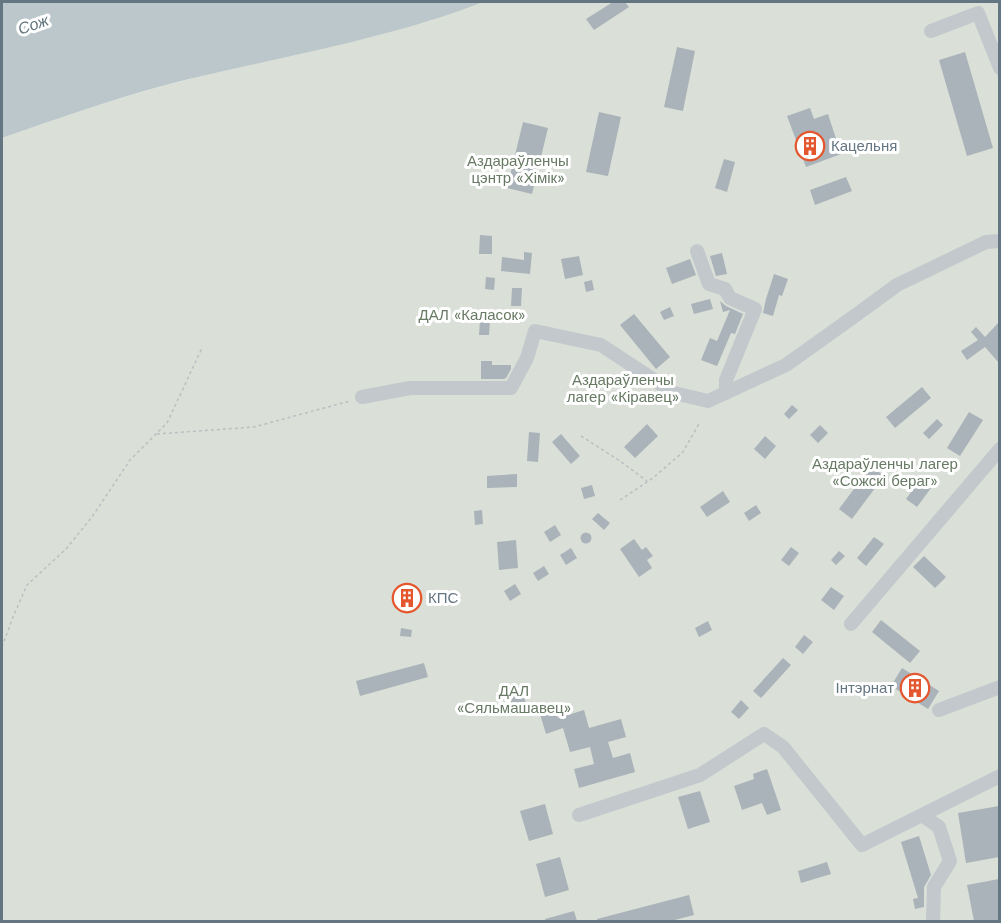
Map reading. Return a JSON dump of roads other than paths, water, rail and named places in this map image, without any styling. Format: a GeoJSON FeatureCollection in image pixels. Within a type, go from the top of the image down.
{"type":"FeatureCollection","features":[{"type":"Feature","properties":{"kind":"street"},"geometry":{"type":"LineString","coordinates":[[931,31],[978,13],[999,68]]}},
{"type":"Feature","properties":{"kind":"street"},"geometry":{"type":"LineString","coordinates":[[362,397],[410,388],[511,388],[527,358],[535,331],[601,345],[674,393],[708,401],[786,365],[897,285],[986,242],[999,241]]}},
{"type":"Feature","properties":{"kind":"street"},"geometry":{"type":"LineString","coordinates":[[697,251],[709,284],[725,289],[730,298],[755,309],[726,380],[726,393]]}},
{"type":"Feature","properties":{"kind":"street"},"geometry":{"type":"LineString","coordinates":[[851,624],[999,449]]}},
{"type":"Feature","properties":{"kind":"street"},"geometry":{"type":"LineString","coordinates":[[939,710],[999,687]]}},
{"type":"Feature","properties":{"kind":"street"},"geometry":{"type":"LineString","coordinates":[[579,816],[700,775],[764,734],[783,747],[862,845],[999,776]]}},
{"type":"Feature","properties":{"kind":"street"},"geometry":{"type":"LineString","coordinates":[[922,815],[939,827],[950,861],[934,886],[934,921]]}},
{"type":"Feature","properties":{"kind":"water","name":"Сож"},"geometry":{"type":"Polygon","coordinates":[[[2,2],[483,2],[364,39],[162,86],[82,110],[2,138],[2,2]]]}},
{"type":"Feature","properties":{"kind":"place","name":"Кацельня"},"geometry":{"type":"Point","coordinates":[810,146]}},
{"type":"Feature","properties":{"kind":"place","name":"КПС"},"geometry":{"type":"Point","coordinates":[407,598]}},
{"type":"Feature","properties":{"kind":"place","name":"Інтэрнат"},"geometry":{"type":"Point","coordinates":[915,688]}},
{"type":"Feature","properties":{"kind":"park label","name":"Аздараўленчы цэнтр «Хімік»"},"geometry":{"type":"Point","coordinates":[518,170]}},
{"type":"Feature","properties":{"kind":"park label","name":"ДАЛ «Каласок»"},"geometry":{"type":"Point","coordinates":[472,315]}},
{"type":"Feature","properties":{"kind":"park label","name":"Аздараўленчы лагер «Кіравец»"},"geometry":{"type":"Point","coordinates":[623,388]}},
{"type":"Feature","properties":{"kind":"park label","name":"Аздараўленчы лагер «Сожскі бераг»"},"geometry":{"type":"Point","coordinates":[885,472]}},
{"type":"Feature","properties":{"kind":"park label","name":"ДАЛ «Сяльмашавец»"},"geometry":{"type":"Point","coordinates":[514,700]}}]}
